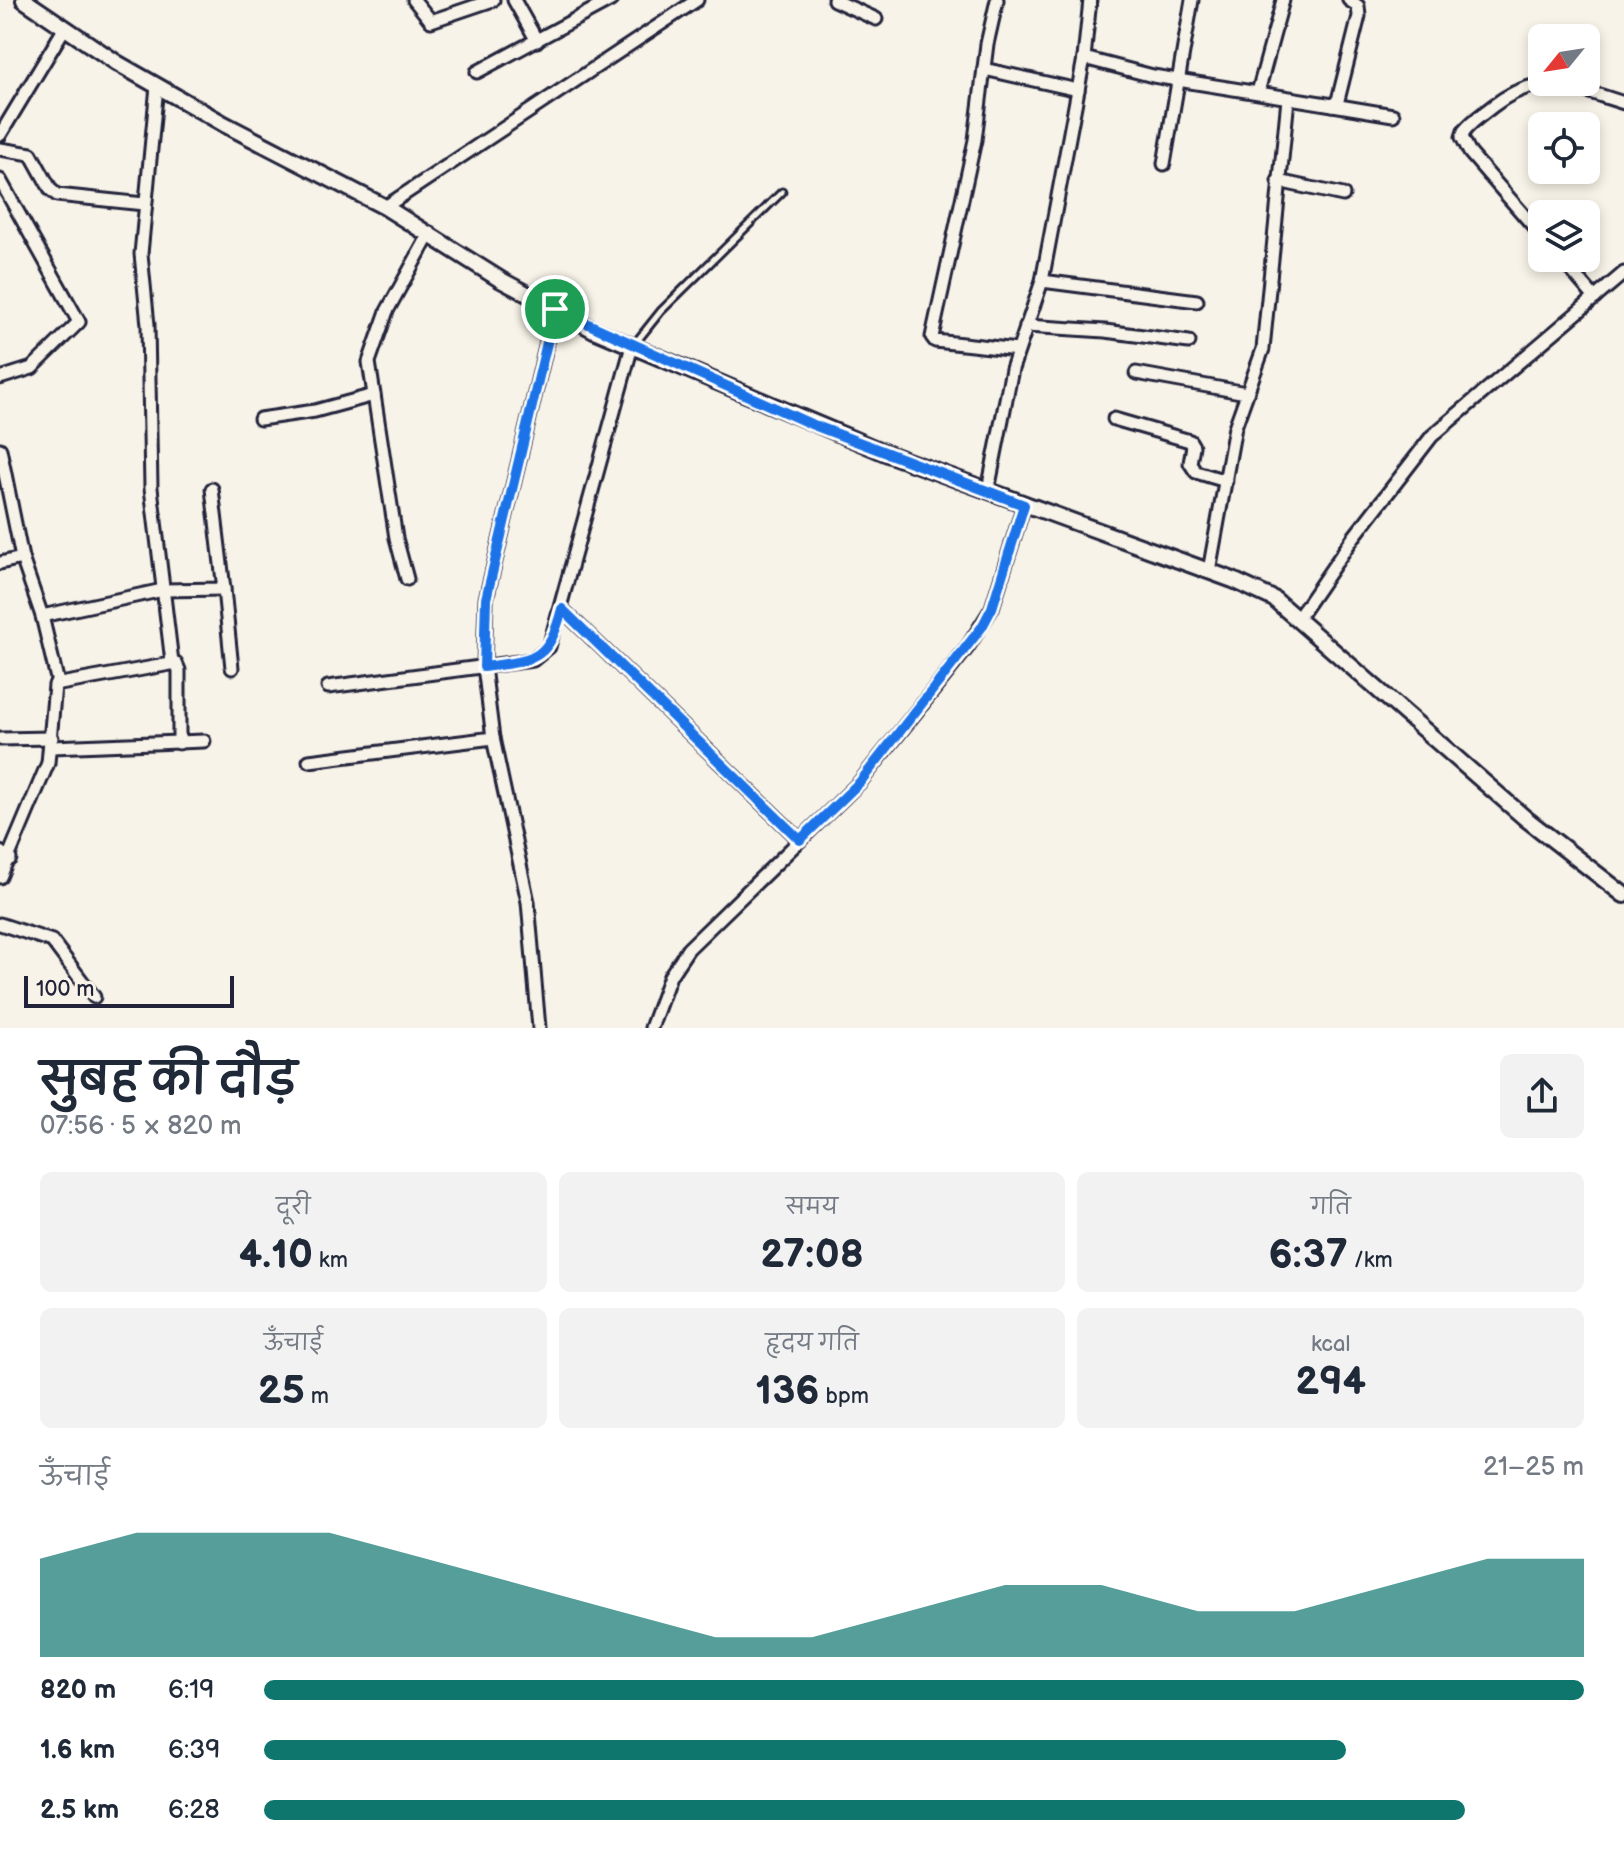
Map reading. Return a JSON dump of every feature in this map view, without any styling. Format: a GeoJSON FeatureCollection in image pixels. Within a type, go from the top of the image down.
{"type":"FeatureCollection","features":[{"type":"Feature","properties":{"kind":"street"},"geometry":{"type":"LineString","coordinates":[[24,0],[64,29],[157,86],[385,207],[555,309],[632,346],[811,424],[1252,587],[1298,618],[1525,818],[1624,895]]}},
{"type":"Feature","properties":{"kind":"street"},"geometry":{"type":"LineString","coordinates":[[414,0],[431,21],[493,0]]}},
{"type":"Feature","properties":{"kind":"street"},"geometry":{"type":"LineString","coordinates":[[514,0],[537,41]]}},
{"type":"Feature","properties":{"kind":"street"},"geometry":{"type":"LineString","coordinates":[[477,72],[611,0]]}},
{"type":"Feature","properties":{"kind":"street"},"geometry":{"type":"LineString","coordinates":[[385,207],[695,0]]}},
{"type":"Feature","properties":{"kind":"street"},"geometry":{"type":"LineString","coordinates":[[834,0],[876,19]]}},
{"type":"Feature","properties":{"kind":"street"},"geometry":{"type":"LineString","coordinates":[[997,0],[975,140],[932,337],[935,341],[1018,350]]}},
{"type":"Feature","properties":{"kind":"street"},"geometry":{"type":"LineString","coordinates":[[988,490],[1018,350],[1042,281],[1084,58],[1090,0]]}},
{"type":"Feature","properties":{"kind":"street"},"geometry":{"type":"LineString","coordinates":[[1164,164],[1192,0]]}},
{"type":"Feature","properties":{"kind":"street"},"geometry":{"type":"LineString","coordinates":[[1258,92],[1283,0]]}},
{"type":"Feature","properties":{"kind":"street"},"geometry":{"type":"LineString","coordinates":[[1333,105],[1338,100],[1359,16],[1358,6],[1349,0]]}},
{"type":"Feature","properties":{"kind":"street"},"geometry":{"type":"LineString","coordinates":[[1,130],[64,29]]}},
{"type":"Feature","properties":{"kind":"street"},"geometry":{"type":"LineString","coordinates":[[1084,58],[1177,80],[1393,115]]}},
{"type":"Feature","properties":{"kind":"street"},"geometry":{"type":"LineString","coordinates":[[984,69],[1078,90]]}},
{"type":"Feature","properties":{"kind":"street"},"geometry":{"type":"LineString","coordinates":[[1528,220],[1470,153],[1462,137],[1464,131],[1502,99],[1531,84],[1566,85],[1624,103]]}},
{"type":"Feature","properties":{"kind":"street"},"geometry":{"type":"LineString","coordinates":[[157,86],[141,254],[148,325],[151,488],[172,662],[179,670],[179,743]]}},
{"type":"Feature","properties":{"kind":"street"},"geometry":{"type":"LineString","coordinates":[[1209,571],[1235,427],[1263,349],[1288,99]]}},
{"type":"Feature","properties":{"kind":"street"},"geometry":{"type":"LineString","coordinates":[[0,149],[31,154],[51,190],[63,197],[144,204]]}},
{"type":"Feature","properties":{"kind":"street"},"geometry":{"type":"LineString","coordinates":[[0,180],[79,322],[32,368],[0,378]]}},
{"type":"Feature","properties":{"kind":"street"},"geometry":{"type":"LineString","coordinates":[[1278,181],[1343,195]]}},
{"type":"Feature","properties":{"kind":"street"},"geometry":{"type":"LineString","coordinates":[[407,579],[396,538],[369,362],[387,311],[430,233]]}},
{"type":"Feature","properties":{"kind":"street"},"geometry":{"type":"LineString","coordinates":[[1573,272],[1595,298]]}},
{"type":"Feature","properties":{"kind":"street"},"geometry":{"type":"LineString","coordinates":[[1298,618],[1362,526],[1432,436],[1624,273]]}},
{"type":"Feature","properties":{"kind":"street"},"geometry":{"type":"LineString","coordinates":[[1042,281],[1197,301]]}},
{"type":"Feature","properties":{"kind":"street"},"geometry":{"type":"LineString","coordinates":[[539,1028],[528,902],[493,738],[484,667],[486,599],[555,309]]}},
{"type":"Feature","properties":{"kind":"street"},"geometry":{"type":"LineString","coordinates":[[1026,326],[1105,331],[1189,342]]}},
{"type":"Feature","properties":{"kind":"street"},"geometry":{"type":"LineString","coordinates":[[328,687],[533,660],[541,654],[555,634],[632,346]]}},
{"type":"Feature","properties":{"kind":"street"},"geometry":{"type":"LineString","coordinates":[[1136,373],[1246,393]]}},
{"type":"Feature","properties":{"kind":"street"},"geometry":{"type":"LineString","coordinates":[[260,419],[315,411],[374,395]]}},
{"type":"Feature","properties":{"kind":"street"},"geometry":{"type":"LineString","coordinates":[[1114,419],[1190,441],[1193,446],[1190,463],[1196,472],[1226,481]]}},
{"type":"Feature","properties":{"kind":"street"},"geometry":{"type":"LineString","coordinates":[[0,449],[22,558],[42,616],[58,683],[52,693],[52,743],[5,855],[0,877]]}},
{"type":"Feature","properties":{"kind":"street"},"geometry":{"type":"LineString","coordinates":[[212,489],[232,668]]}},
{"type":"Feature","properties":{"kind":"street"},"geometry":{"type":"LineString","coordinates":[[651,1028],[670,976],[681,958],[860,782],[982,627],[992,608],[1024,505]]}},
{"type":"Feature","properties":{"kind":"street"},"geometry":{"type":"LineString","coordinates":[[0,563],[22,558]]}},
{"type":"Feature","properties":{"kind":"street"},"geometry":{"type":"LineString","coordinates":[[42,616],[163,590],[224,589]]}},
{"type":"Feature","properties":{"kind":"street"},"geometry":{"type":"LineString","coordinates":[[562,609],[800,840]]}},
{"type":"Feature","properties":{"kind":"street"},"geometry":{"type":"LineString","coordinates":[[58,683],[172,662]]}},
{"type":"Feature","properties":{"kind":"street"},"geometry":{"type":"LineString","coordinates":[[309,761],[493,738]]}},
{"type":"Feature","properties":{"kind":"street"},"geometry":{"type":"LineString","coordinates":[[0,739],[52,743],[204,741]]}},
{"type":"Feature","properties":{"kind":"street"},"geometry":{"type":"LineString","coordinates":[[0,924],[52,941],[94,997]]}},
{"type":"Feature","properties":{"kind":"lane"},"geometry":{"type":"LineString","coordinates":[[632,346],[661,311],[782,192]]}},
{"type":"Feature","properties":{"kind":"route"},"geometry":{"type":"LineString","coordinates":[[555,309],[594,330],[811,424],[1024,505],[992,608],[982,627],[860,782],[800,840],[562,609],[549,647],[533,660],[484,667],[486,599],[555,309]]}}]}
